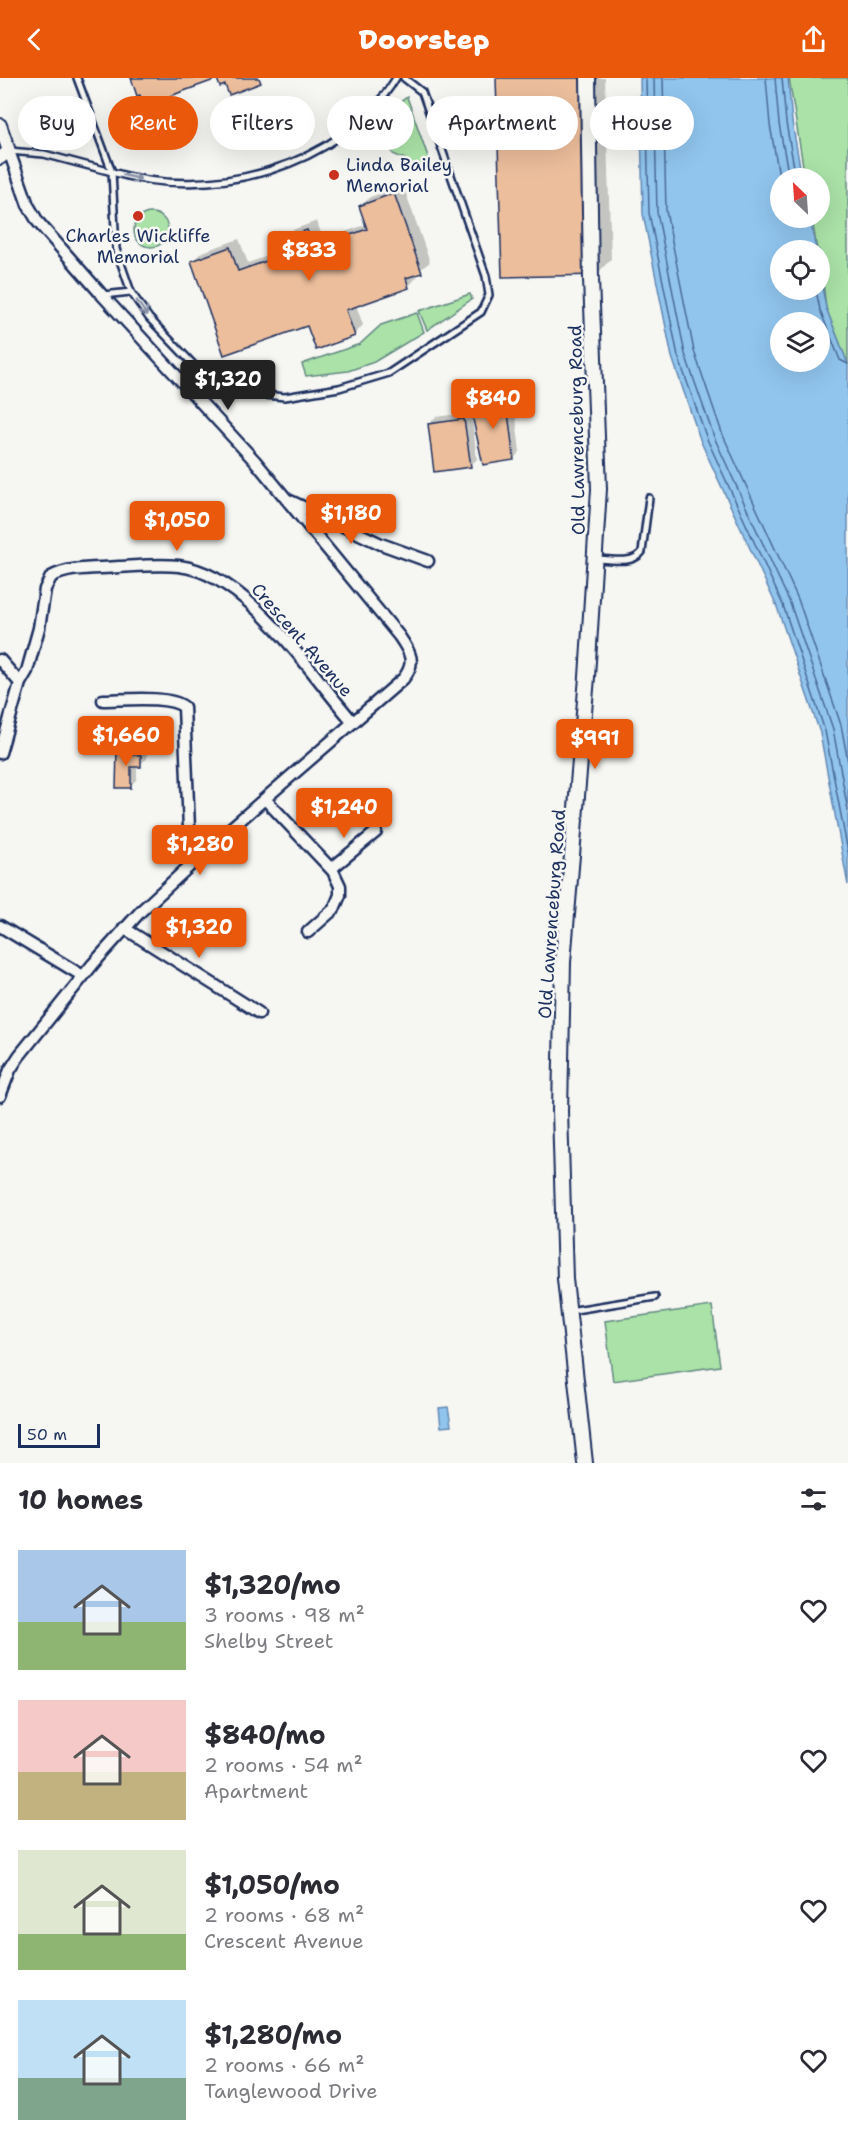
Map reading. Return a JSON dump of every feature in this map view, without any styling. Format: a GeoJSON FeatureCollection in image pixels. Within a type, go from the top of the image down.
{"type":"FeatureCollection","features":[{"type":"Feature","properties":{"kind":"main road","name":"Old Lawrenceburg Road"},"geometry":{"type":"LineString","coordinates":[[585,1463],[568,1311],[560,1150],[562,996],[599,489],[591,279],[588,78]]}},
{"type":"Feature","properties":{"kind":"street"},"geometry":{"type":"LineString","coordinates":[[0,126],[4,155],[27,205],[38,222],[102,296],[255,462],[399,636],[412,657],[410,672],[265,799],[124,928],[19,1056],[10,1070],[0,1096]]}},
{"type":"Feature","properties":{"kind":"street"},"geometry":{"type":"LineString","coordinates":[[285,498],[389,547],[428,561]]}},
{"type":"Feature","properties":{"kind":"street","name":"Crescent Avenue"},"geometry":{"type":"LineString","coordinates":[[20,683],[27,671],[45,589],[51,577],[73,570],[146,565],[179,566],[215,578],[249,600],[353,723]]}},
{"type":"Feature","properties":{"kind":"street"},"geometry":{"type":"LineString","coordinates":[[0,660],[20,683],[0,753]]}},
{"type":"Feature","properties":{"kind":"street"},"geometry":{"type":"LineString","coordinates":[[103,700],[165,700],[179,703],[184,707],[189,828],[200,858]]}},
{"type":"Feature","properties":{"kind":"street"},"geometry":{"type":"LineString","coordinates":[[265,799],[331,869],[340,886],[338,902],[308,932]]}},
{"type":"Feature","properties":{"kind":"street"},"geometry":{"type":"LineString","coordinates":[[331,869],[376,832]]}},
{"type":"Feature","properties":{"kind":"street"},"geometry":{"type":"LineString","coordinates":[[0,926],[83,976]]}},
{"type":"Feature","properties":{"kind":"street"},"geometry":{"type":"LineString","coordinates":[[124,928],[259,1013]]}},
{"type":"Feature","properties":{"kind":"lane"},"geometry":{"type":"LineString","coordinates":[[76,78],[112,172],[116,249],[131,292],[149,318],[216,383],[244,393],[285,398],[339,388],[389,373],[481,312],[489,295],[486,276],[422,92],[404,78]]}},
{"type":"Feature","properties":{"kind":"lane"},"geometry":{"type":"LineString","coordinates":[[4,155],[44,154],[135,179],[184,182],[232,178],[271,170],[331,142],[386,95],[396,78]]}},
{"type":"Feature","properties":{"kind":"lane"},"geometry":{"type":"LineString","coordinates":[[102,296],[131,292]]}},
{"type":"Feature","properties":{"kind":"lane"},"geometry":{"type":"LineString","coordinates":[[595,559],[638,558],[642,552],[649,498]]}},
{"type":"Feature","properties":{"kind":"lane"},"geometry":{"type":"LineString","coordinates":[[568,1311],[655,1297]]}},
{"type":"Feature","properties":{"kind":"green space"},"geometry":{"type":"Polygon","coordinates":[[[789,78],[848,78],[848,364],[830,318],[830,312],[826,308],[825,300],[830,300],[830,240],[815,240],[814,228],[830,228],[830,168],[803,168],[789,78]]]}},
{"type":"Feature","properties":{"kind":"green space"},"geometry":{"type":"Polygon","coordinates":[[[414,117],[432,168],[409,172],[405,159],[393,154],[392,150],[414,150],[414,117]]]}},
{"type":"Feature","properties":{"kind":"green space"},"geometry":{"type":"Polygon","coordinates":[[[151,213],[163,218],[168,230],[163,242],[151,247],[139,242],[134,230],[139,218],[151,213]]]}},
{"type":"Feature","properties":{"kind":"green space"},"geometry":{"type":"Polygon","coordinates":[[[470,294],[472,299],[427,330],[419,311],[470,294]]]}},
{"type":"Feature","properties":{"kind":"green space"},"geometry":{"type":"Polygon","coordinates":[[[417,313],[424,332],[374,362],[348,371],[306,376],[302,364],[360,344],[381,325],[417,313]]]}},
{"type":"Feature","properties":{"kind":"green space"},"geometry":{"type":"Polygon","coordinates":[[[712,1306],[720,1366],[613,1381],[605,1321],[712,1306]]]}},
{"type":"Feature","properties":{"kind":"water"},"geometry":{"type":"Polygon","coordinates":[[[640,78],[788,78],[792,122],[800,168],[770,168],[770,228],[812,228],[814,240],[770,240],[770,300],[825,300],[828,312],[770,312],[770,372],[830,372],[830,318],[848,364],[848,885],[820,733],[777,607],[701,442],[672,357],[643,214],[642,150],[694,150],[694,96],[640,96],[640,78]]]}},
{"type":"Feature","properties":{"kind":"water"},"geometry":{"type":"Polygon","coordinates":[[[448,1407],[451,1426],[441,1427],[439,1408],[448,1407]]]}},
{"type":"Feature","properties":{"kind":"building"},"geometry":{"type":"Polygon","coordinates":[[[131,78],[259,78],[261,83],[229,95],[225,85],[220,87],[217,79],[170,96],[137,96],[131,78]]]}},
{"type":"Feature","properties":{"kind":"building"},"geometry":{"type":"Polygon","coordinates":[[[496,78],[591,78],[590,150],[593,150],[597,275],[502,277],[498,150],[578,150],[578,96],[497,96],[496,78]]]}},
{"type":"Feature","properties":{"kind":"building"},"geometry":{"type":"Polygon","coordinates":[[[394,193],[422,273],[406,278],[409,288],[346,310],[355,336],[316,350],[307,326],[224,355],[191,261],[230,247],[238,271],[281,256],[276,241],[307,230],[314,248],[367,229],[359,206],[394,193]]]}},
{"type":"Feature","properties":{"kind":"building"},"geometry":{"type":"Polygon","coordinates":[[[506,397],[514,460],[483,465],[469,401],[506,397]]]}},
{"type":"Feature","properties":{"kind":"building"},"geometry":{"type":"Polygon","coordinates":[[[464,419],[471,467],[434,472],[428,424],[464,419]]]}},
{"type":"Feature","properties":{"kind":"building"},"geometry":{"type":"Polygon","coordinates":[[[117,749],[131,749],[131,755],[141,755],[141,767],[131,767],[131,788],[116,788],[117,749]]]}},
{"type":"Feature","properties":{"kind":"place","name":"Linda Bailey Memorial"},"geometry":{"type":"Point","coordinates":[334,175]}},
{"type":"Feature","properties":{"kind":"place","name":"Charles Wickliffe Memorial"},"geometry":{"type":"Point","coordinates":[138,216]}}]}
